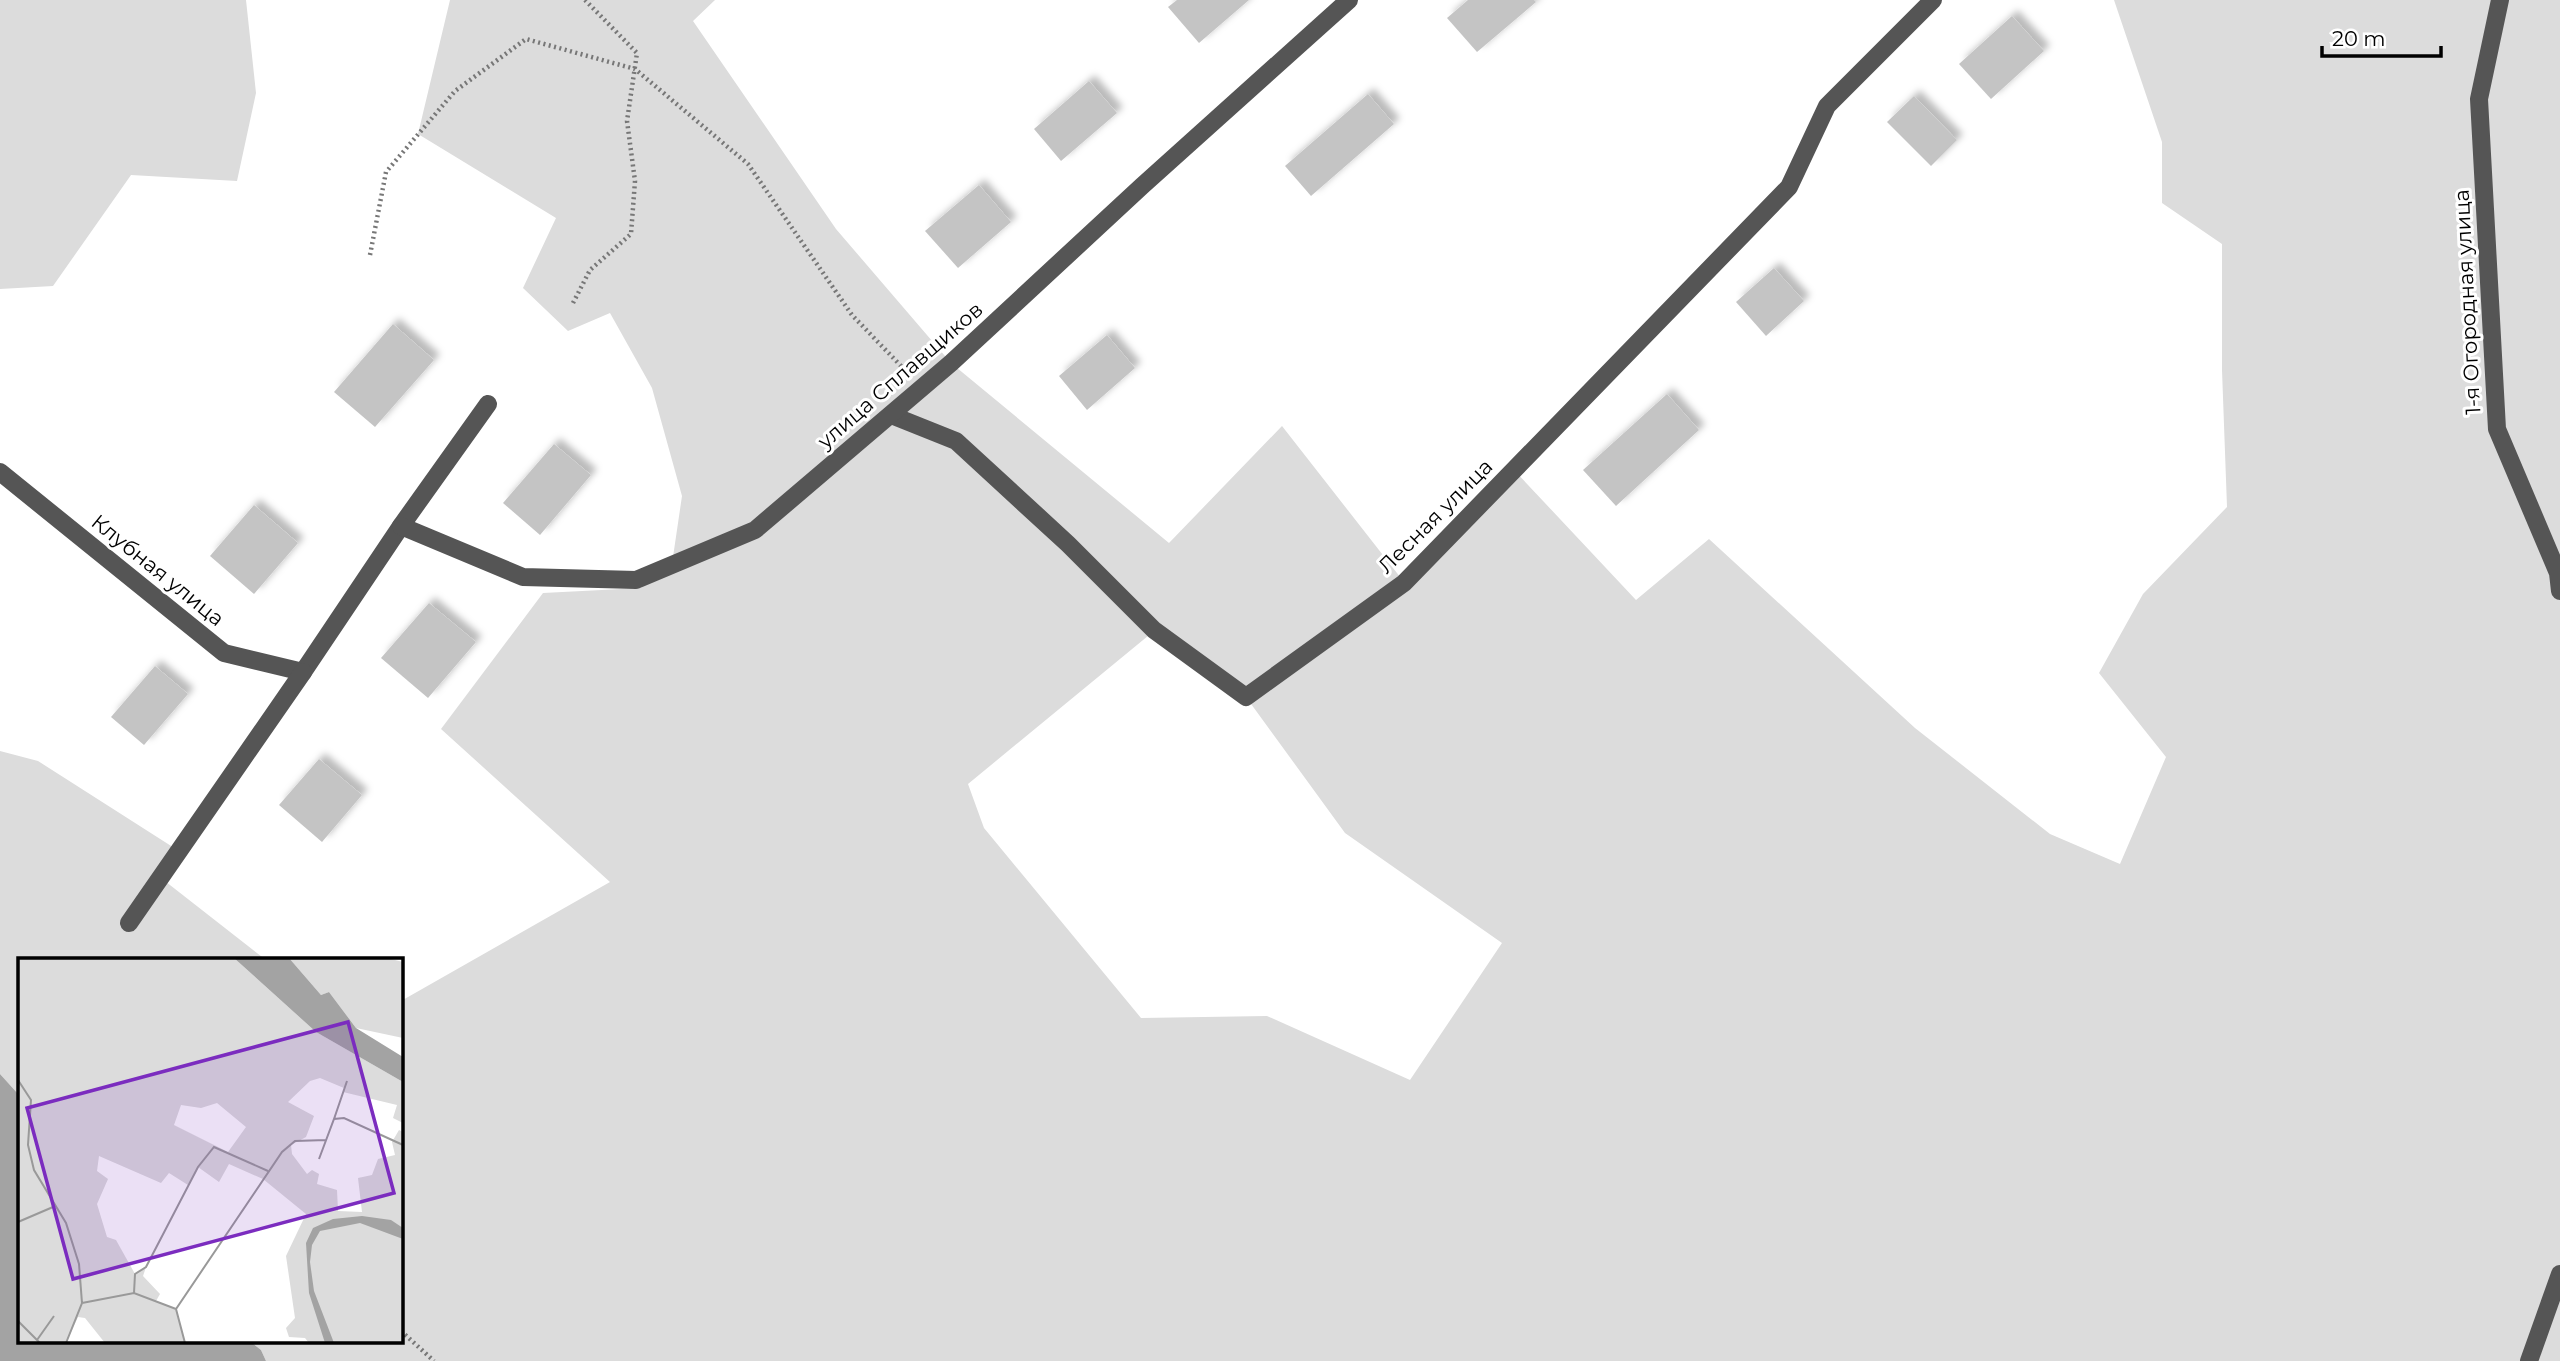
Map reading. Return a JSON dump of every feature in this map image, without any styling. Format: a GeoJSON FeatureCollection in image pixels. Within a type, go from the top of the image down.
{"type":"FeatureCollection","features":[{"type":"Feature","properties":{"kind":"street","name":"улица Сплавщиков"},"geometry":{"type":"LineString","coordinates":[[401,526],[523,577],[636,580],[755,530],[891,415],[1349,0]]}},
{"type":"Feature","properties":{"kind":"street","name":"Лесная улица"},"geometry":{"type":"LineString","coordinates":[[891,415],[956,441],[1068,544],[1154,630],[1246,697],[1404,583],[1789,187],[1827,106],[1933,0]]}},
{"type":"Feature","properties":{"kind":"street","name":"1-я Огородная улица"},"geometry":{"type":"LineString","coordinates":[[2500,0],[2479,99],[2497,429],[2559,572],[2560,591]]}},
{"type":"Feature","properties":{"kind":"street"},"geometry":{"type":"LineString","coordinates":[[129,923],[401,526],[488,404]]}},
{"type":"Feature","properties":{"kind":"street","name":"Клубная улица"},"geometry":{"type":"LineString","coordinates":[[0,472],[224,653],[303,672]]}},
{"type":"Feature","properties":{"kind":"street"},"geometry":{"type":"LineString","coordinates":[[2529,1361],[2560,1273]]}},
{"type":"Feature","properties":{"kind":"path"},"geometry":{"type":"LineString","coordinates":[[573,303],[590,270],[631,234],[635,181],[627,121],[637,53],[585,0]]}},
{"type":"Feature","properties":{"kind":"path"},"geometry":{"type":"LineString","coordinates":[[370,255],[386,172],[454,91],[526,39],[635,69],[748,164],[852,315],[922,387]]}},
{"type":"Feature","properties":{"kind":"path"},"geometry":{"type":"LineString","coordinates":[[402,1332],[434,1361]]}},
{"type":"Feature","properties":{"kind":"shaded area"},"geometry":{"type":"Polygon","coordinates":[[[0,0],[246,0],[256,93],[237,181],[131,175],[53,286],[0,289],[0,0]]]}},
{"type":"Feature","properties":{"kind":"shaded area"},"geometry":{"type":"Polygon","coordinates":[[[450,0],[715,0],[693,21],[836,229],[951,363],[1169,543],[1282,426],[1404,582],[1514,470],[1636,600],[1709,539],[1915,728],[2050,834],[2120,864],[2166,757],[2099,673],[2143,594],[2227,507],[2222,370],[2222,244],[2162,203],[2162,142],[2114,0],[2560,0],[2560,1361],[266,1361],[261,1350],[254,1344],[402,1344],[402,1000],[610,882],[441,729],[543,593],[641,588],[673,557],[682,496],[652,388],[610,313],[568,331],[523,288],[556,218],[418,134],[450,0]],[[1154,631],[968,784],[984,828],[1141,1018],[1267,1016],[1410,1080],[1502,943],[1345,833],[1246,697],[1154,631]]]}},
{"type":"Feature","properties":{"kind":"shaded area"},"geometry":{"type":"Polygon","coordinates":[[[0,751],[38,761],[179,851],[161,878],[263,958],[18,958],[18,1094],[0,1074],[0,751]]]}},
{"type":"Feature","properties":{"kind":"shaded area"},"geometry":{"type":"Polygon","coordinates":[[[0,1074],[18,1094],[18,1344],[254,1344],[261,1350],[266,1361],[0,1361],[0,1074]]]}},
{"type":"Feature","properties":{"kind":"building"},"geometry":{"type":"Polygon","coordinates":[[[1177,0],[1249,0],[1199,43],[1168,7],[1177,0]]]}},
{"type":"Feature","properties":{"kind":"building"},"geometry":{"type":"Polygon","coordinates":[[[1468,0],[1536,2],[1477,52],[1447,18],[1468,0]]]}},
{"type":"Feature","properties":{"kind":"building"},"geometry":{"type":"Polygon","coordinates":[[[2012,16],[2044,51],[1991,99],[1959,64],[2012,16]]]}},
{"type":"Feature","properties":{"kind":"building"},"geometry":{"type":"Polygon","coordinates":[[[1089,81],[1117,113],[1061,161],[1034,129],[1089,81]]]}},
{"type":"Feature","properties":{"kind":"building"},"geometry":{"type":"Polygon","coordinates":[[[1368,94],[1394,124],[1311,196],[1285,166],[1368,94]]]}},
{"type":"Feature","properties":{"kind":"building"},"geometry":{"type":"Polygon","coordinates":[[[1914,96],[1957,140],[1931,166],[1887,122],[1914,96]]]}},
{"type":"Feature","properties":{"kind":"building"},"geometry":{"type":"Polygon","coordinates":[[[979,185],[1011,222],[958,268],[925,231],[979,185]]]}},
{"type":"Feature","properties":{"kind":"building"},"geometry":{"type":"Polygon","coordinates":[[[1774,268],[1804,301],[1766,336],[1736,302],[1774,268]]]}},
{"type":"Feature","properties":{"kind":"building"},"geometry":{"type":"Polygon","coordinates":[[[393,324],[434,360],[375,427],[334,392],[393,324]]]}},
{"type":"Feature","properties":{"kind":"building"},"geometry":{"type":"Polygon","coordinates":[[[1107,335],[1135,368],[1087,410],[1059,376],[1107,335]]]}},
{"type":"Feature","properties":{"kind":"building"},"geometry":{"type":"Polygon","coordinates":[[[1667,394],[1699,430],[1616,506],[1583,470],[1667,394]]]}},
{"type":"Feature","properties":{"kind":"building"},"geometry":{"type":"Polygon","coordinates":[[[554,444],[591,475],[540,535],[503,503],[554,444]]]}},
{"type":"Feature","properties":{"kind":"building"},"geometry":{"type":"Polygon","coordinates":[[[254,505],[298,543],[254,594],[210,556],[254,505]]]}},
{"type":"Feature","properties":{"kind":"building"},"geometry":{"type":"Polygon","coordinates":[[[429,603],[476,642],[428,698],[381,658],[429,603]]]}},
{"type":"Feature","properties":{"kind":"building"},"geometry":{"type":"Polygon","coordinates":[[[155,666],[188,694],[144,745],[111,717],[155,666]]]}},
{"type":"Feature","properties":{"kind":"building"},"geometry":{"type":"Polygon","coordinates":[[[319,759],[362,795],[322,842],[279,805],[319,759]]]}}]}
